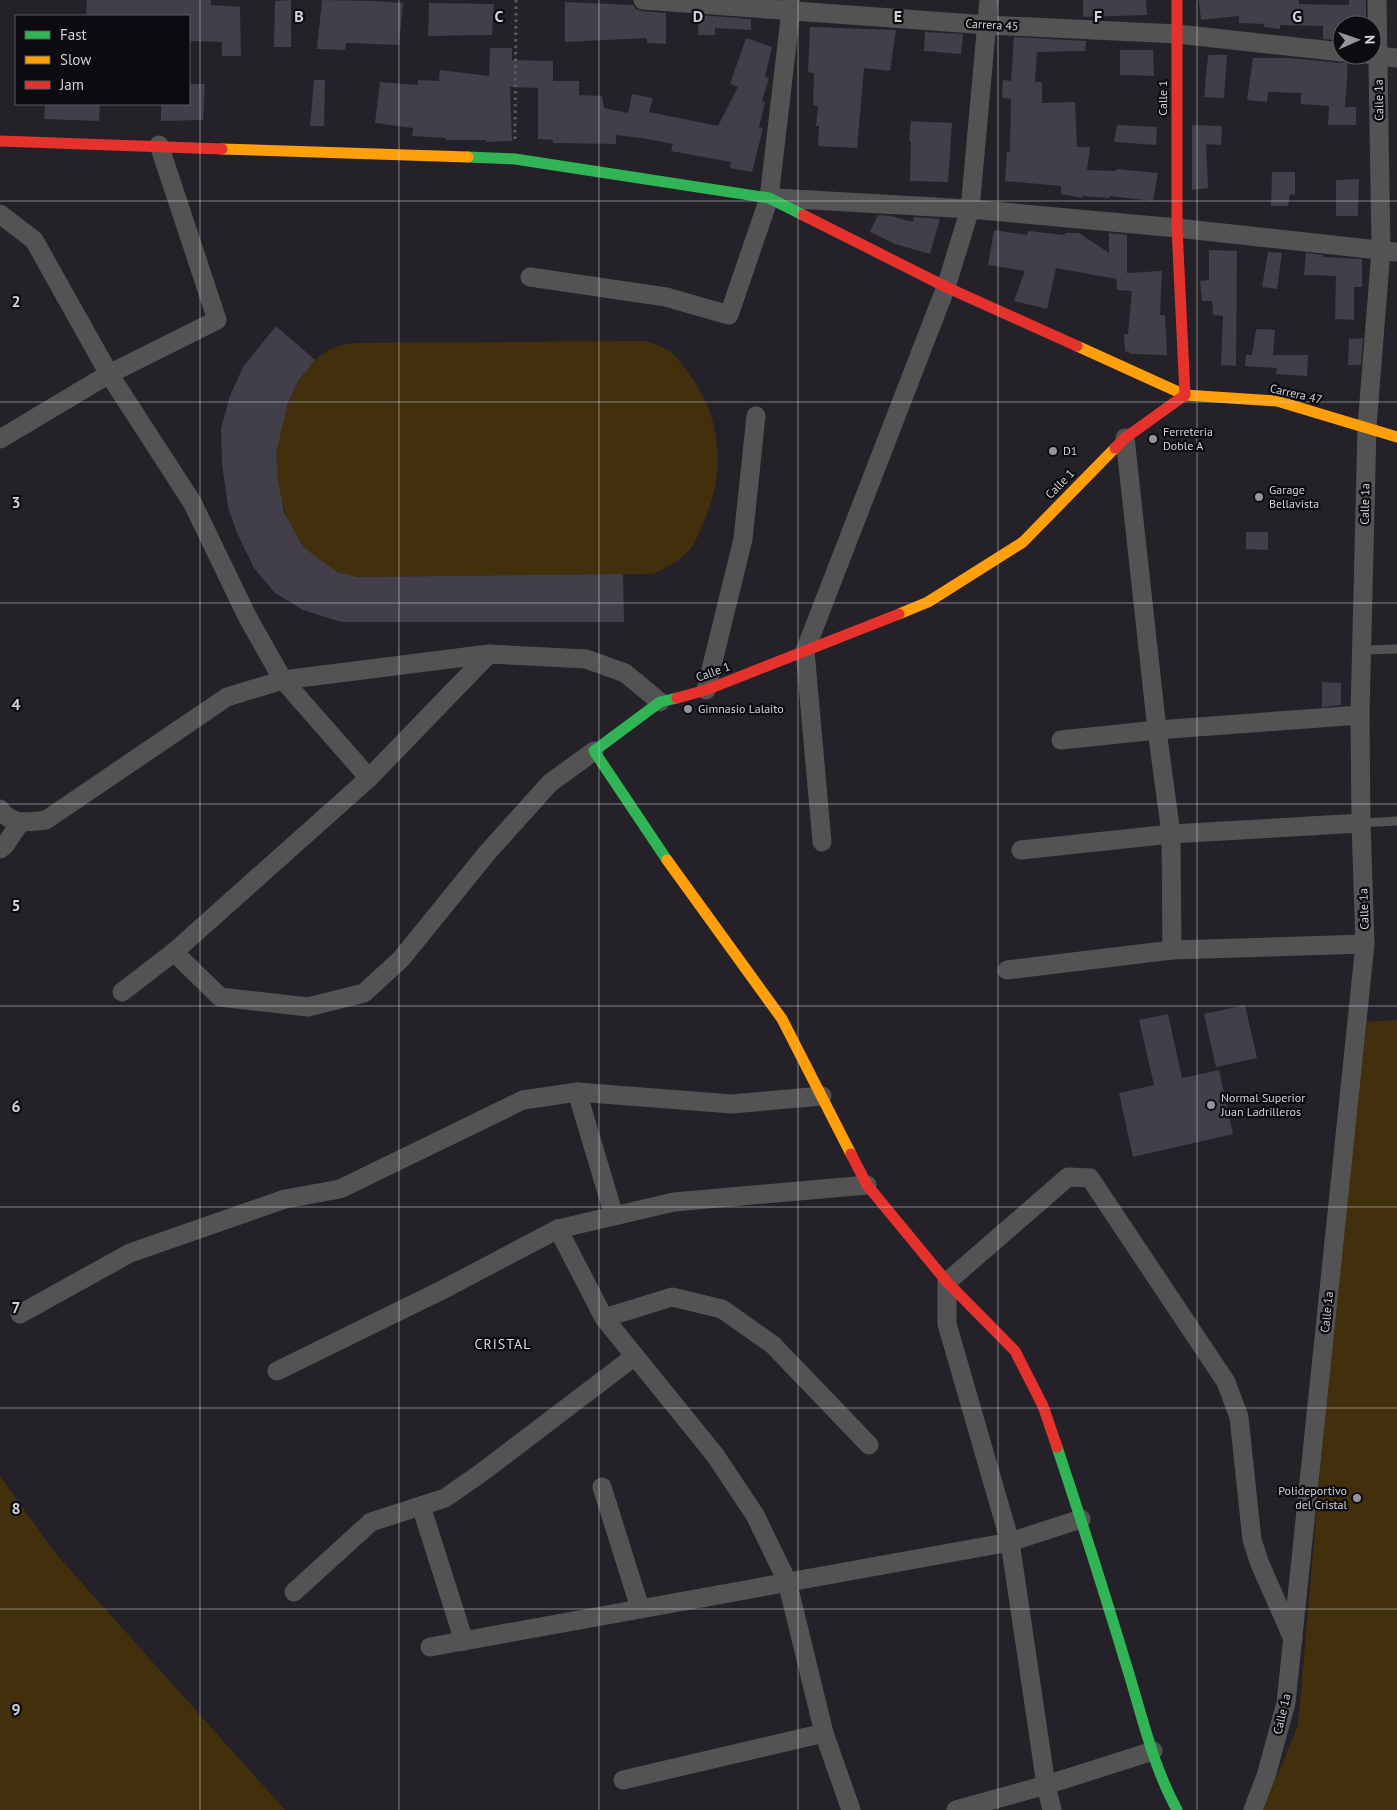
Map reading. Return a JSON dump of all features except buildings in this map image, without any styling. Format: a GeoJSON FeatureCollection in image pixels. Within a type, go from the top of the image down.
{"type":"FeatureCollection","features":[{"type":"Feature","properties":{"kind":"main road","name":"Calle 1"},"geometry":{"type":"LineString","coordinates":[[594,751],[660,702],[706,690],[928,602],[1023,542],[1125,438],[1186,395],[1177,228],[1177,0]]}},
{"type":"Feature","properties":{"kind":"main road"},"geometry":{"type":"LineString","coordinates":[[0,141],[159,145],[515,159],[770,198],[946,287],[1186,395]]}},
{"type":"Feature","properties":{"kind":"main road","name":"Carrera 47"},"geometry":{"type":"LineString","coordinates":[[1186,395],[1277,401],[1397,437]]}},
{"type":"Feature","properties":{"kind":"main road"},"geometry":{"type":"LineString","coordinates":[[594,751],[658,847],[782,1019],[866,1185],[947,1282],[1015,1351],[1043,1406],[1081,1519],[1153,1751],[1177,1810]]}},
{"type":"Feature","properties":{"kind":"street","name":"Carrera 45"},"geometry":{"type":"LineString","coordinates":[[642,0],[790,5],[988,25],[1177,34],[1332,51]]}},
{"type":"Feature","properties":{"kind":"street"},"geometry":{"type":"LineString","coordinates":[[822,842],[805,651],[946,287],[970,209],[990,0]]}},
{"type":"Feature","properties":{"kind":"street","name":"Calle 1a"},"geometry":{"type":"LineString","coordinates":[[1377,0],[1378,15]]}},
{"type":"Feature","properties":{"kind":"street"},"geometry":{"type":"LineString","coordinates":[[530,277],[666,298],[729,315],[770,198],[790,5]]}},
{"type":"Feature","properties":{"kind":"street","name":"Calle 1a"},"geometry":{"type":"LineString","coordinates":[[1253,1810],[1266,1776],[1286,1703],[1365,944],[1360,715],[1367,427],[1389,251],[1382,56]]}},
{"type":"Feature","properties":{"kind":"street"},"geometry":{"type":"LineString","coordinates":[[0,439],[109,374],[217,320],[159,145]]}},
{"type":"Feature","properties":{"kind":"street"},"geometry":{"type":"LineString","coordinates":[[770,198],[970,209],[1177,228],[1389,251]]}},
{"type":"Feature","properties":{"kind":"street"},"geometry":{"type":"LineString","coordinates":[[0,214],[34,240],[109,374],[192,502],[248,618],[283,680],[369,778]]}},
{"type":"Feature","properties":{"kind":"street"},"geometry":{"type":"LineString","coordinates":[[706,690],[743,539],[756,416]]}},
{"type":"Feature","properties":{"kind":"street"},"geometry":{"type":"LineString","coordinates":[[1125,438],[1157,730],[1171,834],[1172,950]]}},
{"type":"Feature","properties":{"kind":"street"},"geometry":{"type":"LineString","coordinates":[[122,992],[174,952],[369,778],[489,654]]}},
{"type":"Feature","properties":{"kind":"street"},"geometry":{"type":"LineString","coordinates":[[0,809],[2,813],[20,823],[46,820],[227,697],[283,680],[489,654],[586,659],[625,673],[660,702]]}},
{"type":"Feature","properties":{"kind":"street"},"geometry":{"type":"LineString","coordinates":[[1061,740],[1157,730],[1360,715]]}},
{"type":"Feature","properties":{"kind":"street"},"geometry":{"type":"LineString","coordinates":[[174,952],[220,997],[308,1006],[364,993],[401,959],[487,853],[550,783],[594,751]]}},
{"type":"Feature","properties":{"kind":"street"},"geometry":{"type":"LineString","coordinates":[[0,849],[5,845],[20,823]]}},
{"type":"Feature","properties":{"kind":"street"},"geometry":{"type":"LineString","coordinates":[[1021,850],[1171,834],[1361,823]]}},
{"type":"Feature","properties":{"kind":"street"},"geometry":{"type":"LineString","coordinates":[[1007,970],[1172,950],[1365,944]]}},
{"type":"Feature","properties":{"kind":"street"},"geometry":{"type":"LineString","coordinates":[[20,1314],[130,1253],[285,1199],[340,1189],[523,1100],[577,1092],[732,1104],[822,1096]]}},
{"type":"Feature","properties":{"kind":"street"},"geometry":{"type":"LineString","coordinates":[[577,1092],[614,1216]]}},
{"type":"Feature","properties":{"kind":"street"},"geometry":{"type":"LineString","coordinates":[[1052,1810],[1046,1785],[1010,1542],[947,1324],[947,1282],[1068,1177],[1090,1178],[1226,1382],[1239,1417],[1252,1540],[1260,1564],[1294,1640]]}},
{"type":"Feature","properties":{"kind":"street"},"geometry":{"type":"LineString","coordinates":[[277,1371],[442,1290],[558,1229],[674,1202],[866,1185]]}},
{"type":"Feature","properties":{"kind":"street"},"geometry":{"type":"LineString","coordinates":[[558,1229],[604,1318],[716,1455],[755,1516],[786,1581],[824,1733],[851,1810]]}},
{"type":"Feature","properties":{"kind":"street"},"geometry":{"type":"LineString","coordinates":[[604,1318],[672,1297],[722,1309],[773,1344],[869,1444]]}},
{"type":"Feature","properties":{"kind":"street"},"geometry":{"type":"LineString","coordinates":[[294,1592],[371,1522],[445,1498],[482,1473],[636,1356]]}},
{"type":"Feature","properties":{"kind":"street"},"geometry":{"type":"LineString","coordinates":[[602,1487],[640,1608]]}},
{"type":"Feature","properties":{"kind":"street"},"geometry":{"type":"LineString","coordinates":[[421,1506],[464,1641]]}},
{"type":"Feature","properties":{"kind":"street"},"geometry":{"type":"LineString","coordinates":[[430,1647],[786,1581],[1010,1542],[1081,1519]]}},
{"type":"Feature","properties":{"kind":"street"},"geometry":{"type":"LineString","coordinates":[[623,1780],[824,1733]]}},
{"type":"Feature","properties":{"kind":"street"},"geometry":{"type":"LineString","coordinates":[[956,1810],[1046,1785],[1153,1751]]}},
{"type":"Feature","properties":{"kind":"lane"},"geometry":{"type":"LineString","coordinates":[[1362,650],[1397,649]]}},
{"type":"Feature","properties":{"kind":"lane"},"geometry":{"type":"LineString","coordinates":[[1361,823],[1397,821]]}},
{"type":"Feature","properties":{"kind":"path"},"geometry":{"type":"LineString","coordinates":[[515,159],[516,0]]}},
{"type":"Feature","properties":{"kind":"shaded area"},"geometry":{"type":"Polygon","coordinates":[[[645,341],[669,351],[679,360],[689,374],[708,408],[717,446],[716,484],[704,521],[690,549],[668,566],[653,574],[358,577],[332,569],[305,549],[296,537],[286,514],[279,488],[276,463],[278,438],[286,409],[299,381],[317,358],[329,350],[351,343],[645,341]]]}},
{"type":"Feature","properties":{"kind":"shaded area","name":"Polideportivo del Cristal"},"geometry":{"type":"Polygon","coordinates":[[[1397,1020],[1397,1810],[1263,1810],[1298,1725],[1334,1290],[1367,1022],[1397,1020]]]}},
{"type":"Feature","properties":{"kind":"shaded area"},"geometry":{"type":"Polygon","coordinates":[[[0,1476],[56,1554],[285,1810],[0,1810],[0,1476]]]}},
{"type":"Feature","properties":{"kind":"traffic: fast"},"geometry":{"type":"LineString","coordinates":[[468,157],[515,159],[769,198],[803,215]]}},
{"type":"Feature","properties":{"kind":"traffic: fast"},"geometry":{"type":"LineString","coordinates":[[667,860],[594,751],[660,702],[677,698]]}},
{"type":"Feature","properties":{"kind":"traffic: fast"},"geometry":{"type":"LineString","coordinates":[[1057,1447],[1150,1744],[1162,1778],[1177,1810]]}},
{"type":"Feature","properties":{"kind":"traffic: slow"},"geometry":{"type":"LineString","coordinates":[[222,149],[468,157]]}},
{"type":"Feature","properties":{"kind":"traffic: slow"},"geometry":{"type":"LineString","coordinates":[[1077,346],[1185,395],[1277,401],[1397,437]]}},
{"type":"Feature","properties":{"kind":"traffic: slow"},"geometry":{"type":"LineString","coordinates":[[899,614],[928,602],[1023,542],[1115,448]]}},
{"type":"Feature","properties":{"kind":"traffic: slow"},"geometry":{"type":"LineString","coordinates":[[667,860],[782,1019],[851,1154]]}},
{"type":"Feature","properties":{"kind":"traffic: jam"},"geometry":{"type":"LineString","coordinates":[[1115,448],[1125,438],[1185,395],[1177,228],[1177,0]]}},
{"type":"Feature","properties":{"kind":"traffic: jam"},"geometry":{"type":"LineString","coordinates":[[0,141],[222,149]]}},
{"type":"Feature","properties":{"kind":"traffic: jam"},"geometry":{"type":"LineString","coordinates":[[803,215],[946,287],[1077,346]]}},
{"type":"Feature","properties":{"kind":"traffic: jam"},"geometry":{"type":"LineString","coordinates":[[677,698],[706,690],[899,614]]}},
{"type":"Feature","properties":{"kind":"traffic: jam"},"geometry":{"type":"LineString","coordinates":[[851,1154],[867,1185],[947,1282],[1015,1351],[1043,1406],[1057,1447]]}},
{"type":"Feature","properties":{"kind":"place","name":"Ferreteria Doble A"},"geometry":{"type":"Point","coordinates":[1153,439]}},
{"type":"Feature","properties":{"kind":"place","name":"D1"},"geometry":{"type":"Point","coordinates":[1053,451]}},
{"type":"Feature","properties":{"kind":"place","name":"Garage Bellavista"},"geometry":{"type":"Point","coordinates":[1259,497]}},
{"type":"Feature","properties":{"kind":"place","name":"Gimnasio Lalaito"},"geometry":{"type":"Point","coordinates":[688,709]}},
{"type":"Feature","properties":{"kind":"place","name":"Normal Superior Juan Ladrilleros"},"geometry":{"type":"Point","coordinates":[1211,1105]}},
{"type":"Feature","properties":{"kind":"place","name":"Polideportivo del Cristal"},"geometry":{"type":"Point","coordinates":[1357,1498]}},
{"type":"Feature","properties":{"kind":"district","name":"CRISTAL"},"geometry":{"type":"Point","coordinates":[503,1344]}}]}
